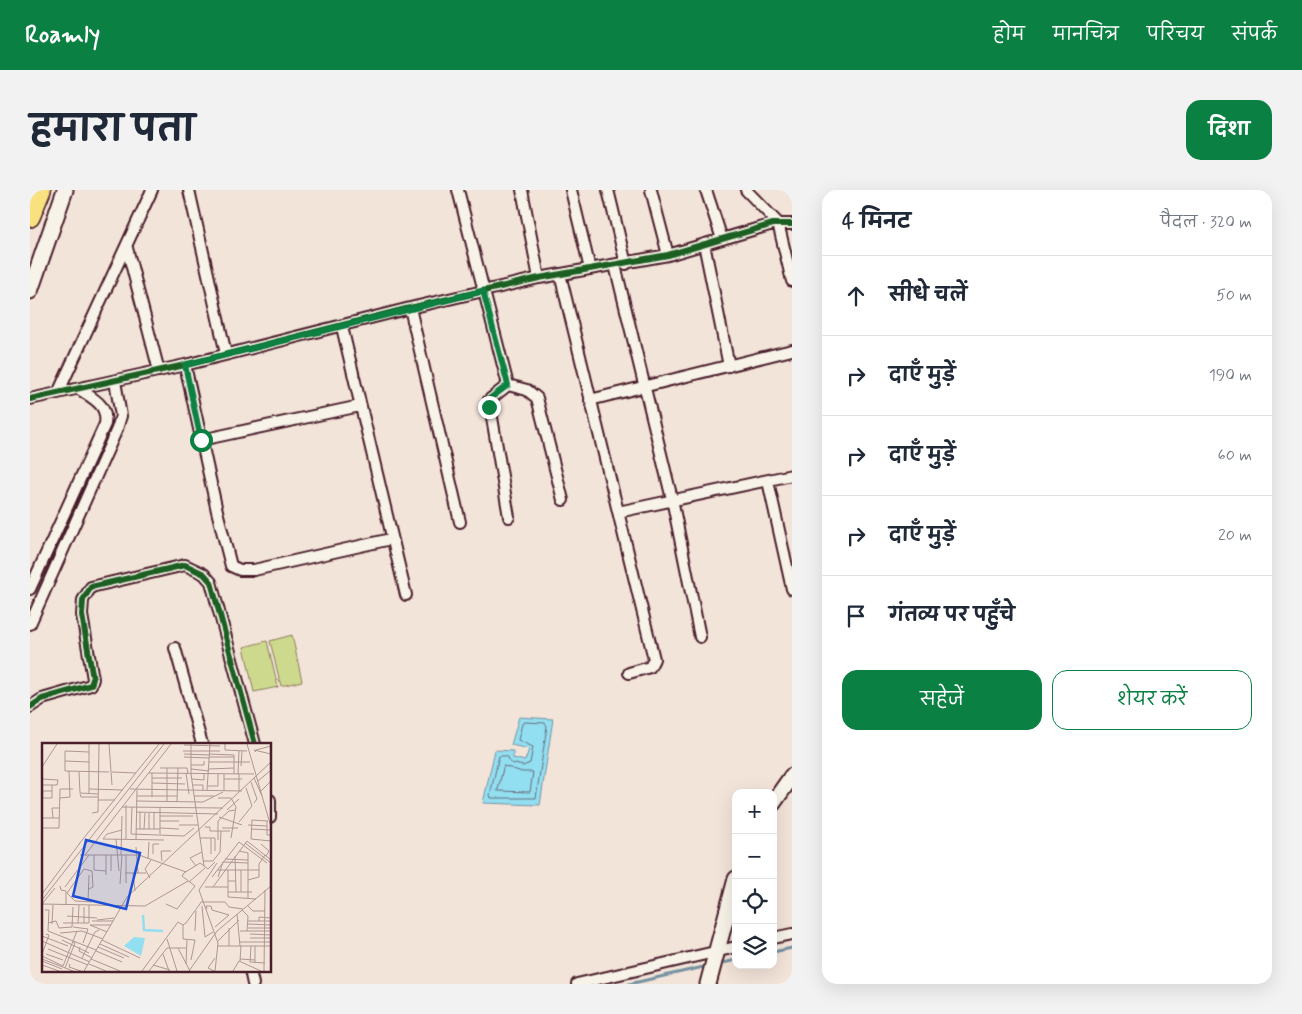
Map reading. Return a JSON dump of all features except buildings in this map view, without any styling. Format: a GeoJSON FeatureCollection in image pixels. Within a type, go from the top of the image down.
{"type":"FeatureCollection","features":[{"type":"Feature","properties":{"kind":"highway"},"geometry":{"type":"LineString","coordinates":[[30,217],[41,190]]}},
{"type":"Feature","properties":{"kind":"street"},"geometry":{"type":"LineString","coordinates":[[30,291],[35,263],[65,190]]}},
{"type":"Feature","properties":{"kind":"street"},"geometry":{"type":"LineString","coordinates":[[58,393],[127,248],[152,190]]}},
{"type":"Feature","properties":{"kind":"street"},"geometry":{"type":"LineString","coordinates":[[189,190],[226,354]]}},
{"type":"Feature","properties":{"kind":"street"},"geometry":{"type":"LineString","coordinates":[[458,190],[508,385]]}},
{"type":"Feature","properties":{"kind":"street"},"geometry":{"type":"LineString","coordinates":[[522,190],[539,278]]}},
{"type":"Feature","properties":{"kind":"street"},"geometry":{"type":"LineString","coordinates":[[572,190],[590,269]]}},
{"type":"Feature","properties":{"kind":"street"},"geometry":{"type":"LineString","coordinates":[[608,190],[644,387],[672,499],[700,636]]}},
{"type":"Feature","properties":{"kind":"street"},"geometry":{"type":"LineString","coordinates":[[651,190],[668,255]]}},
{"type":"Feature","properties":{"kind":"street"},"geometry":{"type":"LineString","coordinates":[[706,190],[722,239]]}},
{"type":"Feature","properties":{"kind":"street"},"geometry":{"type":"LineString","coordinates":[[746,190],[778,223],[792,281]]}},
{"type":"Feature","properties":{"kind":"street"},"geometry":{"type":"LineString","coordinates":[[30,399],[185,365],[342,327],[410,308],[539,278],[668,255],[778,223],[792,224]]}},
{"type":"Feature","properties":{"kind":"street"},"geometry":{"type":"LineString","coordinates":[[704,244],[729,366]]}},
{"type":"Feature","properties":{"kind":"street"},"geometry":{"type":"LineString","coordinates":[[127,248],[159,371]]}},
{"type":"Feature","properties":{"kind":"street"},"geometry":{"type":"LineString","coordinates":[[560,274],[654,659],[650,667],[629,673]]}},
{"type":"Feature","properties":{"kind":"street"},"geometry":{"type":"LineString","coordinates":[[410,308],[460,522]]}},
{"type":"Feature","properties":{"kind":"street"},"geometry":{"type":"LineString","coordinates":[[342,327],[391,539],[406,595]]}},
{"type":"Feature","properties":{"kind":"street"},"geometry":{"type":"LineString","coordinates":[[590,400],[792,350]]}},
{"type":"Feature","properties":{"kind":"street"},"geometry":{"type":"LineString","coordinates":[[185,365],[231,566],[240,570],[254,570],[391,539]]}},
{"type":"Feature","properties":{"kind":"street"},"geometry":{"type":"LineString","coordinates":[[30,624],[117,429],[120,416],[120,402],[115,381]]}},
{"type":"Feature","properties":{"kind":"street"},"geometry":{"type":"LineString","coordinates":[[508,385],[527,390],[538,398],[563,500]]}},
{"type":"Feature","properties":{"kind":"street"},"geometry":{"type":"LineString","coordinates":[[508,385],[488,400],[509,517]]}},
{"type":"Feature","properties":{"kind":"street"},"geometry":{"type":"LineString","coordinates":[[30,589],[105,424],[107,415],[103,406],[79,389]]}},
{"type":"Feature","properties":{"kind":"street"},"geometry":{"type":"LineString","coordinates":[[103,406],[120,402]]}},
{"type":"Feature","properties":{"kind":"street"},"geometry":{"type":"LineString","coordinates":[[201,440],[360,406]]}},
{"type":"Feature","properties":{"kind":"street"},"geometry":{"type":"LineString","coordinates":[[618,512],[792,475]]}},
{"type":"Feature","properties":{"kind":"street"},"geometry":{"type":"LineString","coordinates":[[768,481],[792,589]]}},
{"type":"Feature","properties":{"kind":"street"},"geometry":{"type":"LineString","coordinates":[[30,707],[42,699],[91,685],[93,679],[82,615],[83,600],[91,587],[185,566],[204,574],[211,582],[255,743]]}},
{"type":"Feature","properties":{"kind":"street"},"geometry":{"type":"LineString","coordinates":[[175,648],[202,743]]}},
{"type":"Feature","properties":{"kind":"street"},"geometry":{"type":"LineString","coordinates":[[777,797],[792,776]]}},
{"type":"Feature","properties":{"kind":"street"},"geometry":{"type":"LineString","coordinates":[[713,967],[732,894]]}},
{"type":"Feature","properties":{"kind":"street"},"geometry":{"type":"LineString","coordinates":[[777,937],[792,934]]}},
{"type":"Feature","properties":{"kind":"street"},"geometry":{"type":"LineString","coordinates":[[577,984],[713,967],[732,950]]}},
{"type":"Feature","properties":{"kind":"green space"},"geometry":{"type":"Polygon","coordinates":[[[292,635],[302,681],[281,686],[270,641],[292,635]]]}},
{"type":"Feature","properties":{"kind":"green space"},"geometry":{"type":"Polygon","coordinates":[[[267,641],[278,687],[254,692],[244,647],[267,641]]]}},
{"type":"Feature","properties":{"kind":"water"},"geometry":{"type":"Polygon","coordinates":[[[519,717],[553,719],[540,805],[483,803],[495,750],[513,751],[513,758],[525,761],[529,749],[511,745],[519,717]]]}},
{"type":"Feature","properties":{"kind":"waterway"},"geometry":{"type":"LineString","coordinates":[[777,951],[792,948]]}},
{"type":"Feature","properties":{"kind":"waterway"},"geometry":{"type":"LineString","coordinates":[[719,964],[732,961]]}},
{"type":"Feature","properties":{"kind":"waterway"},"geometry":{"type":"LineString","coordinates":[[629,984],[708,966]]}},
{"type":"Feature","properties":{"kind":"cycle path"},"geometry":{"type":"LineString","coordinates":[[30,399],[185,365],[410,308],[539,278],[668,255],[773,224],[792,224]]}},
{"type":"Feature","properties":{"kind":"cycle path"},"geometry":{"type":"LineString","coordinates":[[30,707],[42,699],[91,685],[93,679],[82,615],[83,600],[91,587],[185,565],[204,574],[211,582],[255,743]]}},
{"type":"Feature","properties":{"kind":"route"},"geometry":{"type":"LineString","coordinates":[[201,440],[185,365],[483,291],[508,385],[488,400],[489,407]]}}]}
